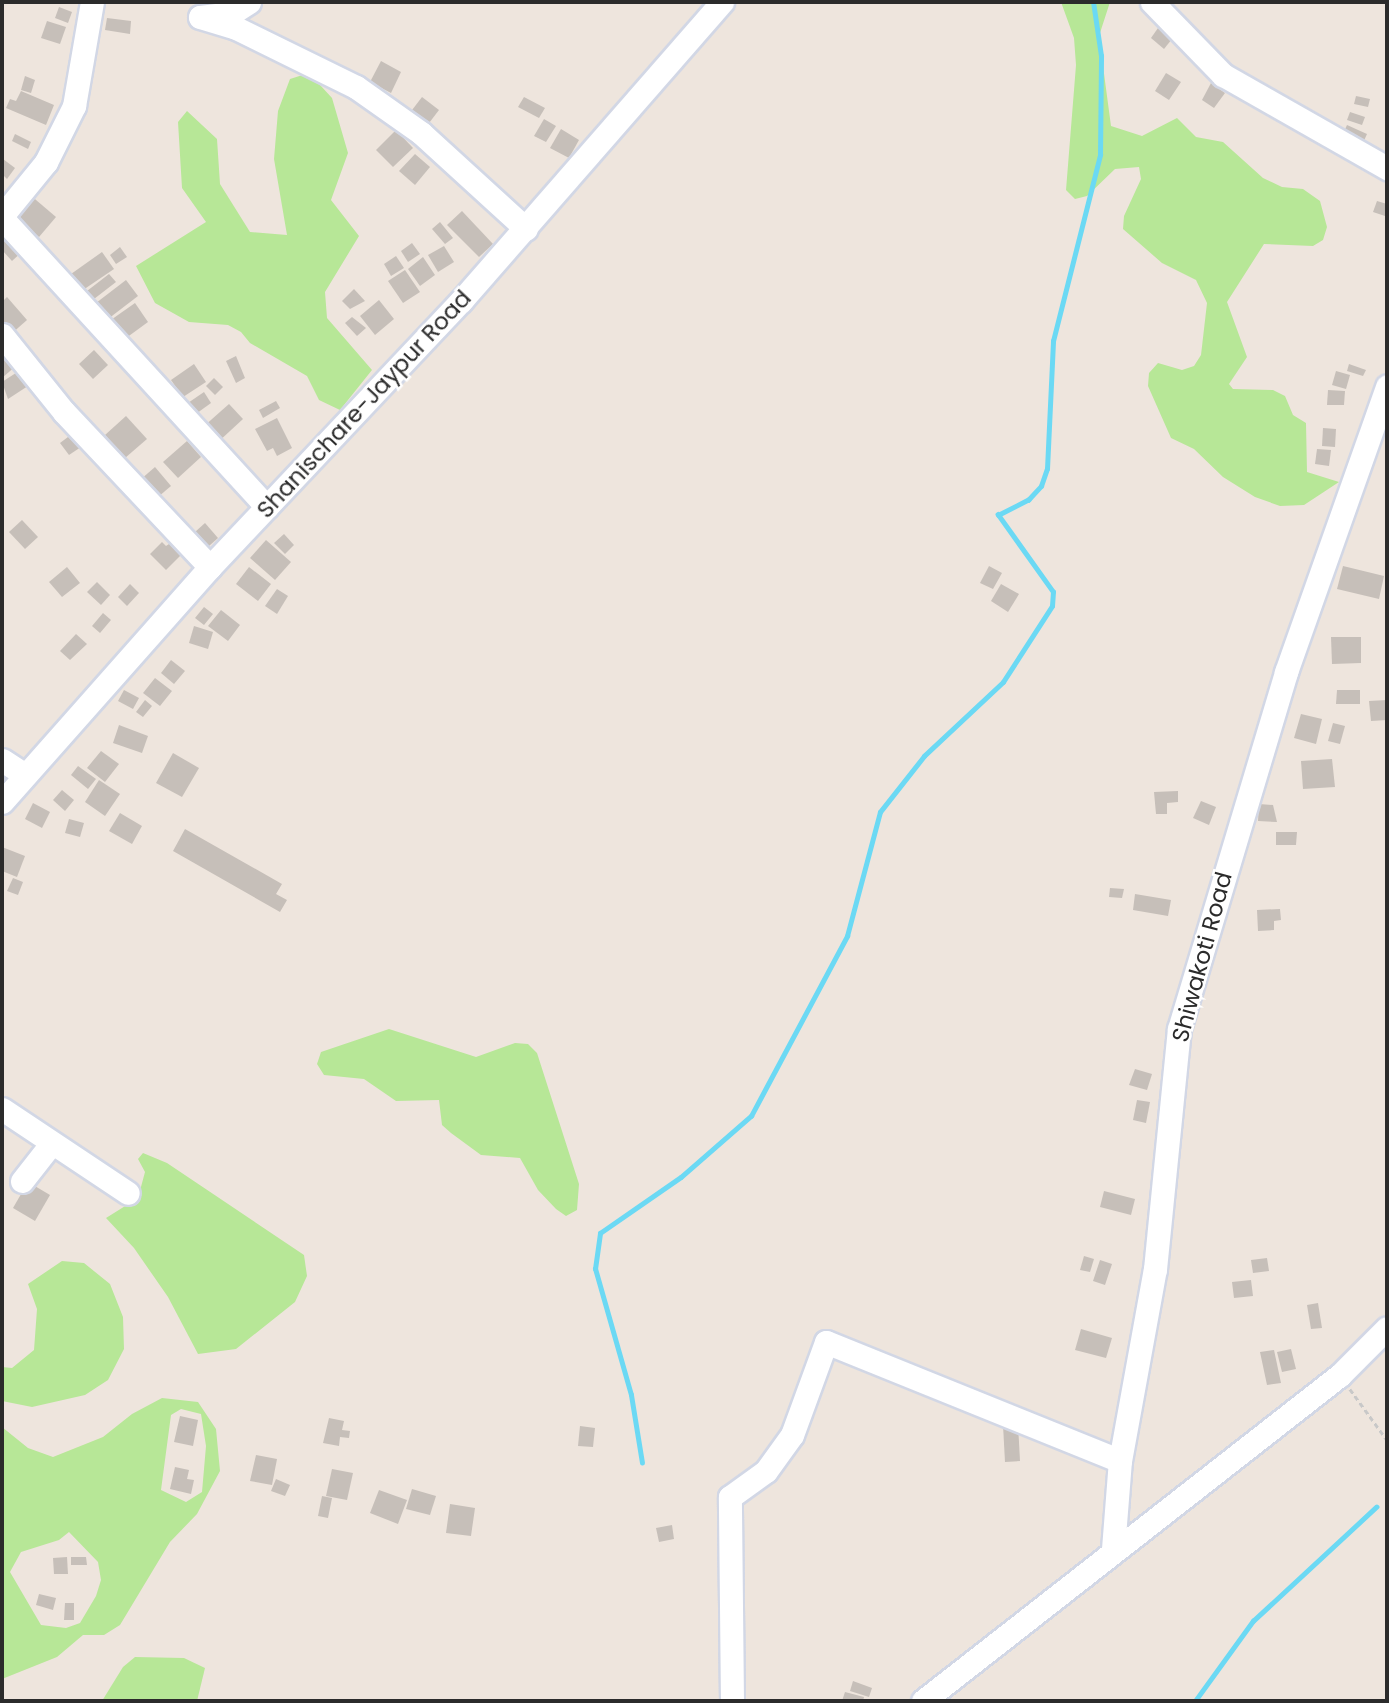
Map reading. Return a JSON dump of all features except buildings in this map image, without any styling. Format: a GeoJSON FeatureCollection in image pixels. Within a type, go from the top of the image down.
{"type":"FeatureCollection","features":[{"type":"Feature","properties":{"kind":"street"},"geometry":{"type":"LineString","coordinates":[[92,2],[74,106],[46,163],[2,217],[29,242],[169,404],[267,507]]}},
{"type":"Feature","properties":{"kind":"street"},"geometry":{"type":"LineString","coordinates":[[250,2],[232,13],[200,17],[236,28],[356,87],[421,133],[526,229]]}},
{"type":"Feature","properties":{"kind":"street","name":"Shanischare-Jaypur Road"},"geometry":{"type":"LineString","coordinates":[[2,802],[210,567],[526,229],[722,2]]}},
{"type":"Feature","properties":{"kind":"street"},"geometry":{"type":"LineString","coordinates":[[1152,2],[1223,75],[1387,168]]}},
{"type":"Feature","properties":{"kind":"street"},"geometry":{"type":"LineString","coordinates":[[2,335],[64,412],[210,567]]}},
{"type":"Feature","properties":{"kind":"street","name":"Shiwakoti Road"},"geometry":{"type":"LineString","coordinates":[[1113,1549],[1120,1461],[1155,1269],[1179,1029],[1286,672],[1387,386]]}},
{"type":"Feature","properties":{"kind":"street"},"geometry":{"type":"LineString","coordinates":[[2,760],[25,775]]}},
{"type":"Feature","properties":{"kind":"street"},"geometry":{"type":"LineString","coordinates":[[2,1109],[51,1144],[128,1192]]}},
{"type":"Feature","properties":{"kind":"street"},"geometry":{"type":"LineString","coordinates":[[22,1181],[51,1144]]}},
{"type":"Feature","properties":{"kind":"street"},"geometry":{"type":"LineString","coordinates":[[923,1701],[1113,1549],[1340,1375],[1387,1328]]}},
{"type":"Feature","properties":{"kind":"street"},"geometry":{"type":"LineString","coordinates":[[732,1701],[730,1497],[766,1471],[792,1436],[826,1342],[1120,1461]]}},
{"type":"Feature","properties":{"kind":"path"},"geometry":{"type":"LineString","coordinates":[[1340,1375],[1387,1440]]}},
{"type":"Feature","properties":{"kind":"green space"},"geometry":{"type":"Polygon","coordinates":[[[1061,2],[1110,2],[1099,36],[1111,126],[1142,136],[1177,118],[1196,137],[1223,142],[1263,178],[1282,187],[1303,189],[1320,201],[1327,227],[1323,240],[1313,246],[1264,244],[1227,302],[1247,357],[1229,384],[1233,389],[1273,390],[1285,396],[1293,415],[1306,423],[1307,472],[1339,482],[1304,505],[1280,506],[1255,497],[1223,477],[1194,449],[1171,438],[1148,386],[1149,373],[1158,363],[1182,370],[1194,366],[1201,355],[1207,303],[1196,280],[1162,263],[1123,229],[1124,216],[1141,179],[1139,167],[1115,169],[1087,196],[1075,199],[1066,190],[1076,65],[1074,38],[1061,2]]]}},
{"type":"Feature","properties":{"kind":"green space"},"geometry":{"type":"Polygon","coordinates":[[[309,73],[332,98],[348,153],[331,200],[359,236],[325,292],[327,318],[372,370],[340,410],[319,400],[307,376],[250,343],[241,332],[228,325],[189,322],[155,303],[136,266],[206,222],[182,188],[178,122],[187,111],[217,139],[220,184],[250,232],[287,235],[274,159],[278,111],[290,79],[309,73]]]}},
{"type":"Feature","properties":{"kind":"green space"},"geometry":{"type":"Polygon","coordinates":[[[389,1029],[476,1057],[515,1043],[528,1044],[537,1053],[579,1184],[577,1210],[566,1216],[556,1209],[538,1190],[520,1158],[481,1155],[451,1133],[442,1125],[439,1100],[396,1101],[364,1079],[324,1075],[317,1064],[321,1052],[389,1029]]]}},
{"type":"Feature","properties":{"kind":"green space"},"geometry":{"type":"Polygon","coordinates":[[[143,1153],[167,1163],[304,1255],[307,1276],[295,1302],[236,1349],[198,1354],[168,1297],[134,1248],[106,1218],[138,1198],[145,1172],[138,1159],[143,1153]]]}},
{"type":"Feature","properties":{"kind":"green space"},"geometry":{"type":"Polygon","coordinates":[[[62,1261],[84,1263],[110,1284],[123,1317],[124,1349],[108,1380],[85,1395],[32,1407],[2,1401],[2,1367],[12,1368],[34,1350],[37,1309],[28,1284],[62,1261]]]}},
{"type":"Feature","properties":{"kind":"green space"},"geometry":{"type":"Polygon","coordinates":[[[162,1398],[198,1402],[216,1429],[220,1471],[197,1514],[170,1542],[120,1625],[104,1635],[83,1635],[57,1657],[2,1679],[2,1427],[28,1448],[53,1457],[103,1437],[132,1414],[162,1398]],[[181,1409],[171,1415],[161,1490],[186,1502],[202,1492],[206,1446],[201,1414],[181,1409]],[[69,1532],[59,1540],[21,1552],[10,1572],[41,1625],[66,1628],[80,1623],[96,1596],[101,1580],[98,1562],[69,1532]]]}},
{"type":"Feature","properties":{"kind":"green space"},"geometry":{"type":"Polygon","coordinates":[[[135,1657],[184,1658],[205,1668],[197,1701],[102,1701],[123,1667],[135,1657]]]}},
{"type":"Feature","properties":{"kind":"waterway"},"geometry":{"type":"LineString","coordinates":[[642,1463],[631,1395],[595,1269],[600,1233],[681,1177],[751,1116],[847,936],[880,812],[924,756],[1003,682],[1052,606],[1053,592],[998,515],[1028,500],[1041,486],[1047,469],[1053,341],[1100,155],[1101,56],[1093,2]]}},
{"type":"Feature","properties":{"kind":"waterway"},"geometry":{"type":"LineString","coordinates":[[1195,1701],[1253,1621],[1376,1507]]}}]}
